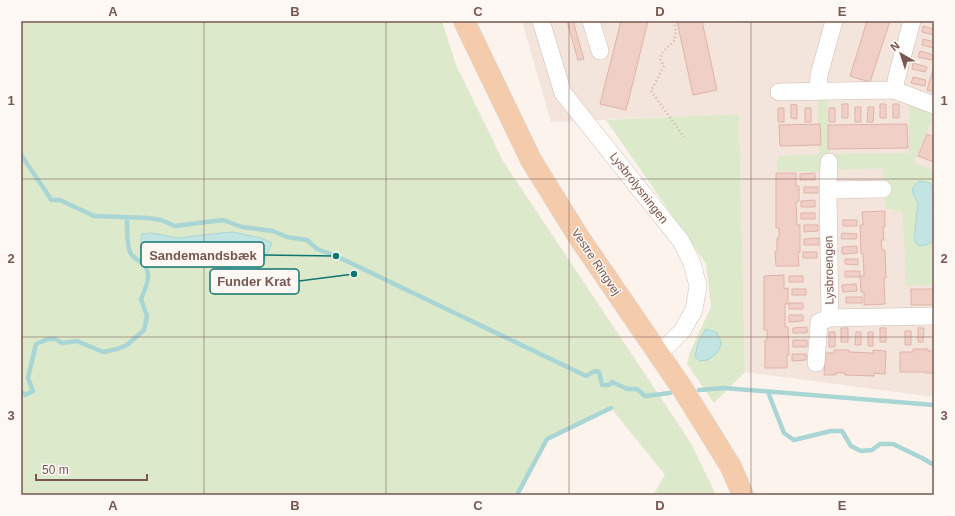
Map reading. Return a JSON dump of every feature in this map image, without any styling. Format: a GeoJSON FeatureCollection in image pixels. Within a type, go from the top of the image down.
{"type":"FeatureCollection","features":[{"type":"Feature","properties":{"kind":"main road","name":"Vestre Ringvej"},"geometry":{"type":"LineString","coordinates":[[464,21],[531,160],[578,236],[682,388],[731,467],[744,495]]}},
{"type":"Feature","properties":{"kind":"street","name":"Lysbrolysningen"},"geometry":{"type":"LineString","coordinates":[[541,21],[563,92],[681,241],[692,263],[698,286],[694,310],[682,331],[659,354]]}},
{"type":"Feature","properties":{"kind":"street"},"geometry":{"type":"LineString","coordinates":[[591,21],[600,51]]}},
{"type":"Feature","properties":{"kind":"street"},"geometry":{"type":"LineString","coordinates":[[818,91],[819,75],[834,21]]}},
{"type":"Feature","properties":{"kind":"street"},"geometry":{"type":"LineString","coordinates":[[894,90],[912,21]]}},
{"type":"Feature","properties":{"kind":"street"},"geometry":{"type":"LineString","coordinates":[[779,92],[894,90],[934,105]]}},
{"type":"Feature","properties":{"kind":"street","name":"Lysbroengen"},"geometry":{"type":"LineString","coordinates":[[829,162],[830,318],[934,316]]}},
{"type":"Feature","properties":{"kind":"street"},"geometry":{"type":"LineString","coordinates":[[828,190],[883,188]]}},
{"type":"Feature","properties":{"kind":"street"},"geometry":{"type":"LineString","coordinates":[[816,363],[819,322],[830,318]]}},
{"type":"Feature","properties":{"kind":"path"},"geometry":{"type":"LineString","coordinates":[[674,21],[676,31],[674,41],[662,53],[660,59],[664,66],[651,91],[684,137]]}},
{"type":"Feature","properties":{"kind":"shaded area"},"geometry":{"type":"Polygon","coordinates":[[[522,21],[934,21],[934,397],[745,372],[739,114],[551,122],[522,21]]]}},
{"type":"Feature","properties":{"kind":"green space"},"geometry":{"type":"Polygon","coordinates":[[[21,21],[442,21],[456,65],[503,161],[691,443],[716,495],[653,495],[665,475],[611,408],[547,439],[517,495],[21,495],[21,21]]]}},
{"type":"Feature","properties":{"kind":"green space"},"geometry":{"type":"Polygon","coordinates":[[[818,99],[827,100],[830,154],[909,153],[909,101],[934,112],[914,163],[934,171],[934,285],[906,286],[903,212],[885,208],[883,168],[838,170],[837,160],[823,172],[777,171],[778,156],[819,154],[818,99]]]}},
{"type":"Feature","properties":{"kind":"green space"},"geometry":{"type":"Polygon","coordinates":[[[739,114],[745,372],[714,403],[687,364],[690,352],[711,307],[706,264],[606,120],[739,114]]]}},
{"type":"Feature","properties":{"kind":"water"},"geometry":{"type":"Polygon","coordinates":[[[919,181],[930,183],[934,191],[934,241],[926,245],[919,246],[914,240],[918,203],[912,189],[919,181]]]}},
{"type":"Feature","properties":{"kind":"water"},"geometry":{"type":"Polygon","coordinates":[[[233,232],[261,238],[272,243],[257,278],[233,272],[211,261],[185,258],[168,259],[158,251],[148,251],[140,247],[142,234],[152,233],[178,238],[233,232]]]}},
{"type":"Feature","properties":{"kind":"water"},"geometry":{"type":"Polygon","coordinates":[[[706,329],[716,332],[720,339],[721,345],[717,353],[708,360],[700,361],[695,357],[698,342],[706,329]]]}},
{"type":"Feature","properties":{"kind":"building"},"geometry":{"type":"Polygon","coordinates":[[[567,21],[573,21],[584,59],[578,60],[567,21]]]}},
{"type":"Feature","properties":{"kind":"building"},"geometry":{"type":"Polygon","coordinates":[[[621,21],[648,21],[626,110],[600,104],[621,21]]]}},
{"type":"Feature","properties":{"kind":"building"},"geometry":{"type":"Polygon","coordinates":[[[677,21],[702,21],[717,90],[693,95],[677,21]]]}},
{"type":"Feature","properties":{"kind":"building"},"geometry":{"type":"Polygon","coordinates":[[[867,21],[890,21],[870,82],[850,76],[867,21]]]}},
{"type":"Feature","properties":{"kind":"building"},"geometry":{"type":"Polygon","coordinates":[[[923,26],[934,29],[934,35],[922,32],[923,26]]]}},
{"type":"Feature","properties":{"kind":"building"},"geometry":{"type":"Polygon","coordinates":[[[923,39],[934,42],[934,48],[922,45],[923,39]]]}},
{"type":"Feature","properties":{"kind":"building"},"geometry":{"type":"Polygon","coordinates":[[[920,51],[934,55],[932,60],[918,57],[920,51]]]}},
{"type":"Feature","properties":{"kind":"building"},"geometry":{"type":"Polygon","coordinates":[[[913,63],[927,67],[925,72],[912,69],[913,63]]]}},
{"type":"Feature","properties":{"kind":"building"},"geometry":{"type":"Polygon","coordinates":[[[934,66],[934,92],[927,90],[934,66]]]}},
{"type":"Feature","properties":{"kind":"building"},"geometry":{"type":"Polygon","coordinates":[[[913,77],[926,80],[925,86],[911,83],[913,77]]]}},
{"type":"Feature","properties":{"kind":"building"},"geometry":{"type":"Polygon","coordinates":[[[791,104],[797,105],[797,119],[791,118],[791,104]]]}},
{"type":"Feature","properties":{"kind":"building"},"geometry":{"type":"Polygon","coordinates":[[[842,104],[848,104],[848,118],[842,118],[842,104]]]}},
{"type":"Feature","properties":{"kind":"building"},"geometry":{"type":"Polygon","coordinates":[[[880,104],[886,104],[886,118],[880,118],[880,104]]]}},
{"type":"Feature","properties":{"kind":"building"},"geometry":{"type":"Polygon","coordinates":[[[893,104],[899,104],[899,118],[893,118],[893,104]]]}},
{"type":"Feature","properties":{"kind":"building"},"geometry":{"type":"Polygon","coordinates":[[[855,107],[861,107],[861,122],[855,122],[855,107]]]}},
{"type":"Feature","properties":{"kind":"building"},"geometry":{"type":"Polygon","coordinates":[[[868,107],[874,107],[873,122],[867,122],[868,107]]]}},
{"type":"Feature","properties":{"kind":"building"},"geometry":{"type":"Polygon","coordinates":[[[778,108],[784,108],[784,122],[778,122],[778,108]]]}},
{"type":"Feature","properties":{"kind":"building"},"geometry":{"type":"Polygon","coordinates":[[[805,108],[811,108],[811,122],[805,122],[805,108]]]}},
{"type":"Feature","properties":{"kind":"building"},"geometry":{"type":"Polygon","coordinates":[[[829,108],[835,108],[835,122],[829,122],[829,108]]]}},
{"type":"Feature","properties":{"kind":"building"},"geometry":{"type":"Polygon","coordinates":[[[820,124],[821,145],[780,146],[779,125],[820,124]]]}},
{"type":"Feature","properties":{"kind":"building"},"geometry":{"type":"Polygon","coordinates":[[[907,124],[908,148],[828,149],[828,125],[907,124]]]}},
{"type":"Feature","properties":{"kind":"building"},"geometry":{"type":"Polygon","coordinates":[[[927,134],[934,137],[934,162],[918,156],[927,134]]]}},
{"type":"Feature","properties":{"kind":"building"},"geometry":{"type":"Polygon","coordinates":[[[776,173],[796,173],[796,186],[799,186],[799,201],[796,202],[797,225],[800,225],[800,252],[798,253],[799,266],[776,266],[775,251],[777,251],[779,228],[776,228],[776,173]]]}},
{"type":"Feature","properties":{"kind":"building"},"geometry":{"type":"Polygon","coordinates":[[[815,173],[815,180],[800,180],[800,174],[815,173]]]}},
{"type":"Feature","properties":{"kind":"building"},"geometry":{"type":"Polygon","coordinates":[[[804,187],[818,187],[818,193],[804,193],[804,187]]]}},
{"type":"Feature","properties":{"kind":"building"},"geometry":{"type":"Polygon","coordinates":[[[815,200],[815,207],[801,207],[801,201],[815,200]]]}},
{"type":"Feature","properties":{"kind":"building"},"geometry":{"type":"Polygon","coordinates":[[[885,211],[885,227],[883,227],[884,240],[881,240],[882,250],[885,250],[885,304],[864,305],[864,292],[861,292],[860,276],[864,276],[863,254],[861,254],[860,225],[863,225],[862,212],[885,211]]]}},
{"type":"Feature","properties":{"kind":"building"},"geometry":{"type":"Polygon","coordinates":[[[801,213],[815,213],[815,219],[801,219],[801,213]]]}},
{"type":"Feature","properties":{"kind":"building"},"geometry":{"type":"Polygon","coordinates":[[[843,220],[857,220],[857,226],[843,226],[843,220]]]}},
{"type":"Feature","properties":{"kind":"building"},"geometry":{"type":"Polygon","coordinates":[[[804,225],[818,225],[818,231],[804,232],[804,225]]]}},
{"type":"Feature","properties":{"kind":"building"},"geometry":{"type":"Polygon","coordinates":[[[842,233],[857,234],[856,239],[841,239],[842,233]]]}},
{"type":"Feature","properties":{"kind":"building"},"geometry":{"type":"Polygon","coordinates":[[[819,238],[819,245],[804,245],[804,239],[819,238]]]}},
{"type":"Feature","properties":{"kind":"building"},"geometry":{"type":"Polygon","coordinates":[[[857,246],[857,253],[842,254],[842,247],[857,246]]]}},
{"type":"Feature","properties":{"kind":"building"},"geometry":{"type":"Polygon","coordinates":[[[803,252],[817,252],[817,258],[803,258],[803,252]]]}},
{"type":"Feature","properties":{"kind":"building"},"geometry":{"type":"Polygon","coordinates":[[[845,259],[858,259],[858,265],[845,264],[845,259]]]}},
{"type":"Feature","properties":{"kind":"building"},"geometry":{"type":"Polygon","coordinates":[[[845,271],[860,271],[860,277],[845,277],[845,271]]]}},
{"type":"Feature","properties":{"kind":"building"},"geometry":{"type":"Polygon","coordinates":[[[784,275],[784,289],[788,288],[788,304],[785,304],[785,327],[788,327],[789,355],[787,355],[787,368],[765,368],[765,340],[767,340],[767,330],[764,330],[764,276],[784,275]]]}},
{"type":"Feature","properties":{"kind":"building"},"geometry":{"type":"Polygon","coordinates":[[[789,276],[803,276],[803,282],[789,282],[789,276]]]}},
{"type":"Feature","properties":{"kind":"building"},"geometry":{"type":"Polygon","coordinates":[[[856,284],[857,291],[843,292],[842,285],[856,284]]]}},
{"type":"Feature","properties":{"kind":"building"},"geometry":{"type":"Polygon","coordinates":[[[792,289],[806,289],[806,295],[792,295],[792,289]]]}},
{"type":"Feature","properties":{"kind":"building"},"geometry":{"type":"Polygon","coordinates":[[[911,289],[934,289],[934,305],[911,305],[911,289]]]}},
{"type":"Feature","properties":{"kind":"building"},"geometry":{"type":"Polygon","coordinates":[[[846,297],[862,297],[862,303],[846,303],[846,297]]]}},
{"type":"Feature","properties":{"kind":"building"},"geometry":{"type":"Polygon","coordinates":[[[789,303],[803,303],[803,309],[789,309],[789,303]]]}},
{"type":"Feature","properties":{"kind":"building"},"geometry":{"type":"Polygon","coordinates":[[[789,315],[803,315],[803,321],[789,322],[789,315]]]}},
{"type":"Feature","properties":{"kind":"building"},"geometry":{"type":"Polygon","coordinates":[[[807,327],[807,333],[793,333],[793,328],[807,327]]]}},
{"type":"Feature","properties":{"kind":"building"},"geometry":{"type":"Polygon","coordinates":[[[841,328],[848,328],[848,342],[841,342],[841,328]]]}},
{"type":"Feature","properties":{"kind":"building"},"geometry":{"type":"Polygon","coordinates":[[[880,328],[886,328],[886,342],[880,342],[880,328]]]}},
{"type":"Feature","properties":{"kind":"building"},"geometry":{"type":"Polygon","coordinates":[[[918,328],[924,328],[923,342],[918,342],[918,328]]]}},
{"type":"Feature","properties":{"kind":"building"},"geometry":{"type":"Polygon","coordinates":[[[905,331],[911,331],[911,345],[905,345],[905,331]]]}},
{"type":"Feature","properties":{"kind":"building"},"geometry":{"type":"Polygon","coordinates":[[[829,332],[835,332],[835,347],[829,347],[829,332]]]}},
{"type":"Feature","properties":{"kind":"building"},"geometry":{"type":"Polygon","coordinates":[[[856,332],[861,332],[861,345],[855,345],[856,332]]]}},
{"type":"Feature","properties":{"kind":"building"},"geometry":{"type":"Polygon","coordinates":[[[868,332],[873,332],[873,346],[868,346],[868,332]]]}},
{"type":"Feature","properties":{"kind":"building"},"geometry":{"type":"Polygon","coordinates":[[[793,340],[807,340],[807,347],[793,347],[793,340]]]}},
{"type":"Feature","properties":{"kind":"building"},"geometry":{"type":"Polygon","coordinates":[[[913,349],[928,349],[928,351],[934,351],[934,373],[900,372],[900,352],[913,352],[913,349]]]}},
{"type":"Feature","properties":{"kind":"building"},"geometry":{"type":"Polygon","coordinates":[[[834,350],[873,353],[873,350],[886,351],[885,374],[874,373],[874,376],[845,375],[845,373],[824,375],[825,353],[834,353],[834,350]]]}},
{"type":"Feature","properties":{"kind":"building"},"geometry":{"type":"Polygon","coordinates":[[[792,354],[806,354],[806,360],[792,361],[792,354]]]}},
{"type":"Feature","properties":{"kind":"waterway"},"geometry":{"type":"LineString","coordinates":[[21,154],[51,200],[60,200],[94,216],[148,218],[161,220],[175,226],[223,220],[242,227],[273,231],[287,237],[307,240],[317,249],[336,256],[586,376],[595,371],[599,372],[602,385],[609,385],[612,382],[627,389],[637,389],[645,396],[670,393]]}},
{"type":"Feature","properties":{"kind":"waterway"},"geometry":{"type":"LineString","coordinates":[[21,391],[25,395],[33,391],[28,378],[36,344],[48,339],[55,339],[62,343],[77,341],[103,352],[127,345],[144,330],[147,316],[141,299],[147,285],[148,275],[145,266],[133,257],[130,252],[127,218]]}},
{"type":"Feature","properties":{"kind":"waterway"},"geometry":{"type":"LineString","coordinates":[[142,263],[148,251]]}},
{"type":"Feature","properties":{"kind":"waterway"},"geometry":{"type":"LineString","coordinates":[[699,390],[724,388],[934,405]]}},
{"type":"Feature","properties":{"kind":"waterway"},"geometry":{"type":"LineString","coordinates":[[768,392],[784,433],[794,440],[831,431],[842,431],[851,446],[861,451],[872,450],[880,444],[893,444],[934,465]]}},
{"type":"Feature","properties":{"kind":"waterway"},"geometry":{"type":"LineString","coordinates":[[517,495],[547,439],[611,408]]}},
{"type":"Feature","properties":{"kind":"place","name":"Sandemandsbæk"},"geometry":{"type":"Point","coordinates":[336,256]}},
{"type":"Feature","properties":{"kind":"place","name":"Funder Krat"},"geometry":{"type":"Point","coordinates":[354,274]}}]}
